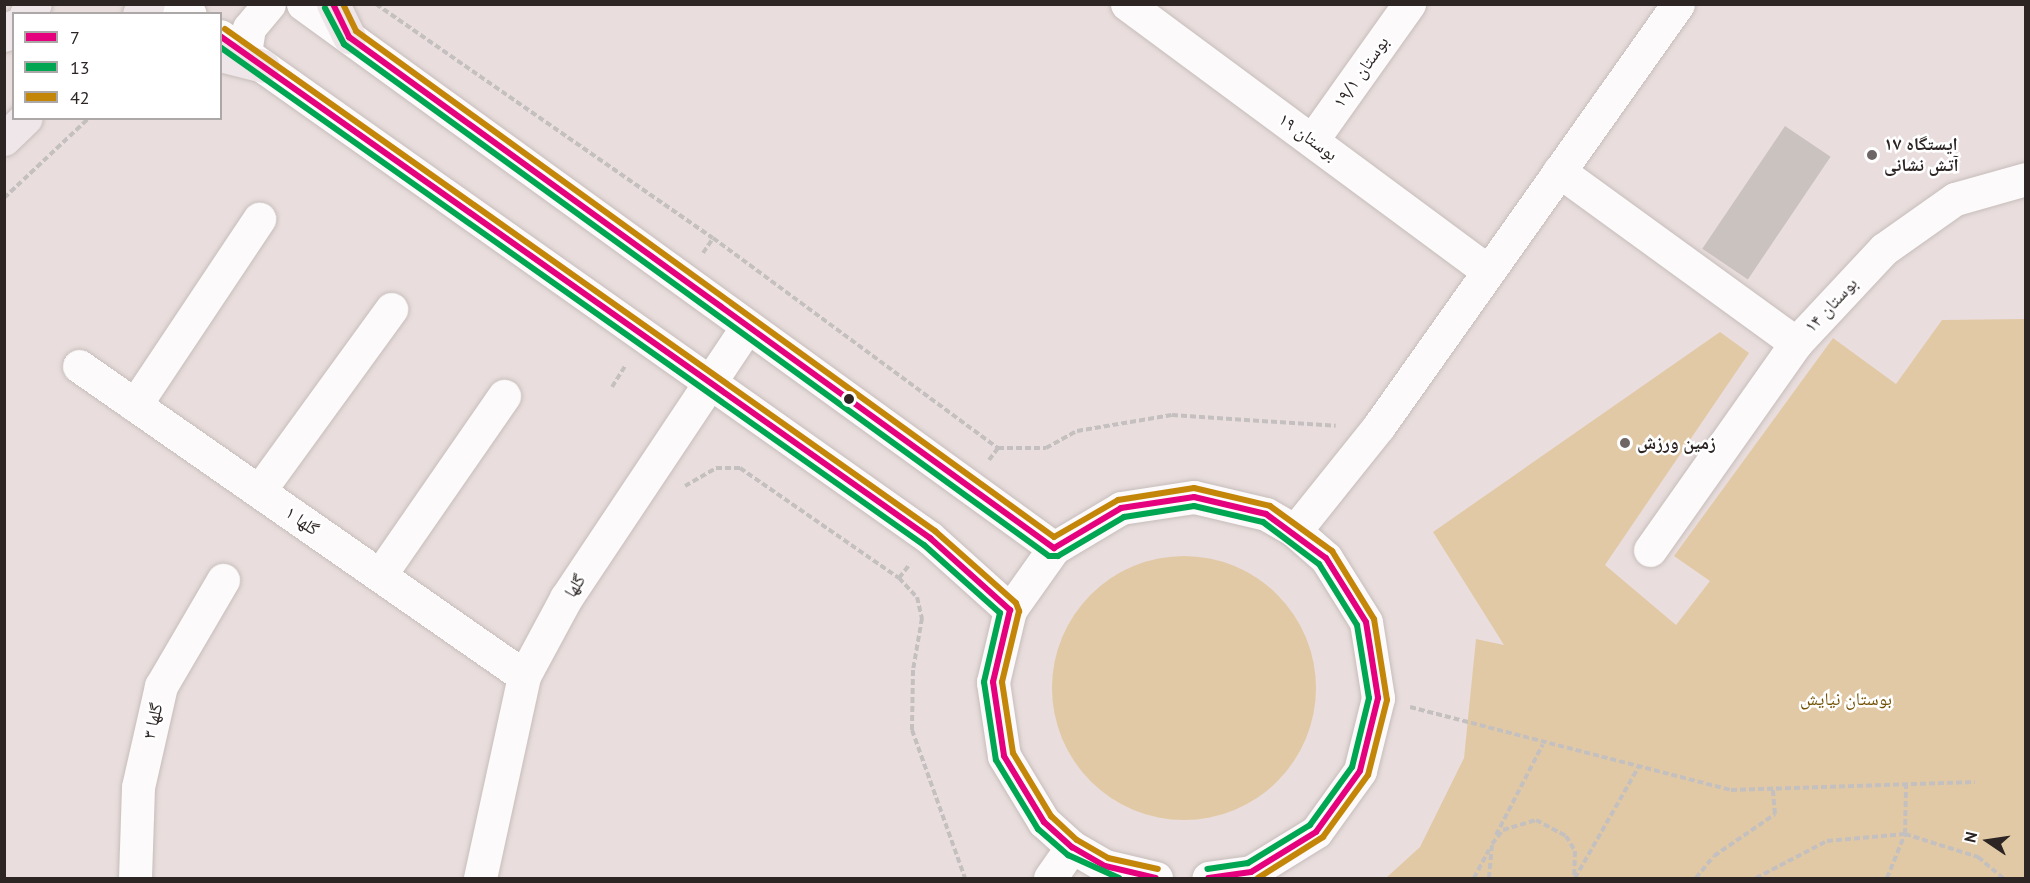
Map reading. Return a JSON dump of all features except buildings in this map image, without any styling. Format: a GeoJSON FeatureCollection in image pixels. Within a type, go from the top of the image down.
{"type":"FeatureCollection","features":[{"type":"Feature","properties":{"kind":"main road"},"geometry":{"type":"LineString","coordinates":[[333,4],[349,37]]}},
{"type":"Feature","properties":{"kind":"main road"},"geometry":{"type":"LineString","coordinates":[[4,139],[24,120]]}},
{"type":"Feature","properties":{"kind":"street"},"geometry":{"type":"LineString","coordinates":[[269,4],[249,28],[237,52],[930,538],[1010,610]]}},
{"type":"Feature","properties":{"kind":"street"},"geometry":{"type":"LineString","coordinates":[[303,4],[1054,548]]}},
{"type":"Feature","properties":{"kind":"street","name":"بوستان ۱۹"},"geometry":{"type":"LineString","coordinates":[[1127,4],[1488,271]]}},
{"type":"Feature","properties":{"kind":"street","name":"بوستان ۱۹/۱"},"geometry":{"type":"LineString","coordinates":[[1312,139],[1409,4]]}},
{"type":"Feature","properties":{"kind":"street"},"geometry":{"type":"LineString","coordinates":[[1295,531],[1379,426],[1678,4]]}},
{"type":"Feature","properties":{"kind":"street","name":"بوستان ۱۴"},"geometry":{"type":"LineString","coordinates":[[1559,171],[1796,343],[1884,249],[1955,199],[2025,179]]}},
{"type":"Feature","properties":{"kind":"street"},"geometry":{"type":"LineString","coordinates":[[135,405],[259,219]]}},
{"type":"Feature","properties":{"kind":"street"},"geometry":{"type":"LineString","coordinates":[[259,491],[391,309]]}},
{"type":"Feature","properties":{"kind":"street","name":"گلها"},"geometry":{"type":"LineString","coordinates":[[480,879],[524,676],[566,598],[747,327]]}},
{"type":"Feature","properties":{"kind":"street"},"geometry":{"type":"LineString","coordinates":[[1650,550],[1796,343]]}},
{"type":"Feature","properties":{"kind":"street","name":"گلها ۱"},"geometry":{"type":"LineString","coordinates":[[79,366],[524,676]]}},
{"type":"Feature","properties":{"kind":"street"},"geometry":{"type":"LineString","coordinates":[[380,575],[504,396]]}},
{"type":"Feature","properties":{"kind":"street"},"geometry":{"type":"LineString","coordinates":[[1156,879],[1105,866],[1072,847],[1044,822],[1004,756],[993,682],[1010,610],[1054,548],[1121,508],[1194,497],[1266,514],[1295,531],[1326,558],[1366,622],[1378,698],[1360,771],[1316,832],[1251,872],[1208,879]]}},
{"type":"Feature","properties":{"kind":"street","name":"گلها ۳"},"geometry":{"type":"LineString","coordinates":[[135,879],[138,787],[161,686],[223,580]]}},
{"type":"Feature","properties":{"kind":"street"},"geometry":{"type":"LineString","coordinates":[[1050,879],[1072,847]]}},
{"type":"Feature","properties":{"kind":"path"},"geometry":{"type":"LineString","coordinates":[[376,4],[713,238],[998,448],[1046,448],[1077,431],[1172,415],[1290,426],[1379,426]]}},
{"type":"Feature","properties":{"kind":"path"},"geometry":{"type":"LineString","coordinates":[[4,198],[86,120]]}},
{"type":"Feature","properties":{"kind":"path"},"geometry":{"type":"LineString","coordinates":[[652,467],[682,487],[716,468],[740,468],[900,578],[917,597],[922,618],[913,670],[912,730],[965,879]]}},
{"type":"Feature","properties":{"kind":"path"},"geometry":{"type":"LineString","coordinates":[[1378,698],[1543,744],[1731,790],[1975,782]]}},
{"type":"Feature","properties":{"kind":"path"},"geometry":{"type":"LineString","coordinates":[[1473,879],[1543,744]]}},
{"type":"Feature","properties":{"kind":"path"},"geometry":{"type":"LineString","coordinates":[[1574,879],[1638,768]]}},
{"type":"Feature","properties":{"kind":"path"},"geometry":{"type":"LineString","coordinates":[[1887,879],[1905,834],[1906,785]]}},
{"type":"Feature","properties":{"kind":"path"},"geometry":{"type":"LineString","coordinates":[[1696,879],[1714,856],[1775,814],[1773,789]]}},
{"type":"Feature","properties":{"kind":"path"},"geometry":{"type":"LineString","coordinates":[[1489,879],[1492,844],[1518,822],[1552,825],[1575,851],[1574,879]]}},
{"type":"Feature","properties":{"kind":"path"},"geometry":{"type":"LineString","coordinates":[[1756,879],[1827,841],[1905,834],[1978,857],[2003,879]]}},
{"type":"Feature","properties":{"kind":"green space","name":"بوستان نیایش"},"geometry":{"type":"Polygon","coordinates":[[[2025,319],[2025,878],[1386,878],[1420,847],[1464,758],[1476,639],[1504,645],[1433,532],[1720,332],[1749,353],[1605,565],[1676,625],[1710,581],[1674,556],[1833,338],[1896,384],[1942,320],[2025,319]]]}},
{"type":"Feature","properties":{"kind":"green space"},"geometry":{"type":"Polygon","coordinates":[[[1184,556],[1210,559],[1234,566],[1268,586],[1286,604],[1306,638],[1313,662],[1316,688],[1313,714],[1306,738],[1286,772],[1268,790],[1234,810],[1210,817],[1184,820],[1158,817],[1134,810],[1100,790],[1082,772],[1062,738],[1055,714],[1052,688],[1055,662],[1062,638],[1082,604],[1100,586],[1134,566],[1158,559],[1184,556]]]}},
{"type":"Feature","properties":{"kind":"transit line","name":"7"},"geometry":{"type":"LineString","coordinates":[[333,4],[349,37],[1054,548],[1121,508],[1194,497],[1266,514],[1326,558],[1366,622],[1378,698],[1360,771],[1316,832],[1251,872],[1208,878]]}},
{"type":"Feature","properties":{"kind":"transit line","name":"42"},"geometry":{"type":"LineString","coordinates":[[343,4],[356,31],[1054,537],[1118,500],[1194,488],[1270,506],[1332,551],[1374,619],[1387,700],[1368,775],[1323,837],[1258,878]]}},
{"type":"Feature","properties":{"kind":"transit line","name":"13"},"geometry":{"type":"LineString","coordinates":[[325,8],[344,44],[1049,556],[1058,556],[1124,517],[1194,506],[1263,522],[1319,564],[1357,625],[1369,698],[1352,767],[1310,825],[1248,863],[1207,869]]}},
{"type":"Feature","properties":{"kind":"transit line","name":"42"},"geometry":{"type":"LineString","coordinates":[[225,29],[935,531],[1016,603],[1019,611],[1002,682],[1013,753],[1051,816],[1077,840],[1108,858],[1158,869]]}},
{"type":"Feature","properties":{"kind":"transit line","name":"7"},"geometry":{"type":"LineString","coordinates":[[222,37],[930,538],[1010,610],[993,682],[1004,756],[1044,822],[1072,847],[1105,866],[1156,878]]}},
{"type":"Feature","properties":{"kind":"transit line","name":"13"},"geometry":{"type":"LineString","coordinates":[[222,48],[924,545],[1000,613],[984,682],[996,760],[1038,829],[1068,855],[1119,878]]}},
{"type":"Feature","properties":{"kind":"place","name":"ایستگاه ۱۷ آتش نشانی"},"geometry":{"type":"Point","coordinates":[1872,155]}},
{"type":"Feature","properties":{"kind":"place","name":"زمین ورزش"},"geometry":{"type":"Point","coordinates":[1625,443]}}]}
